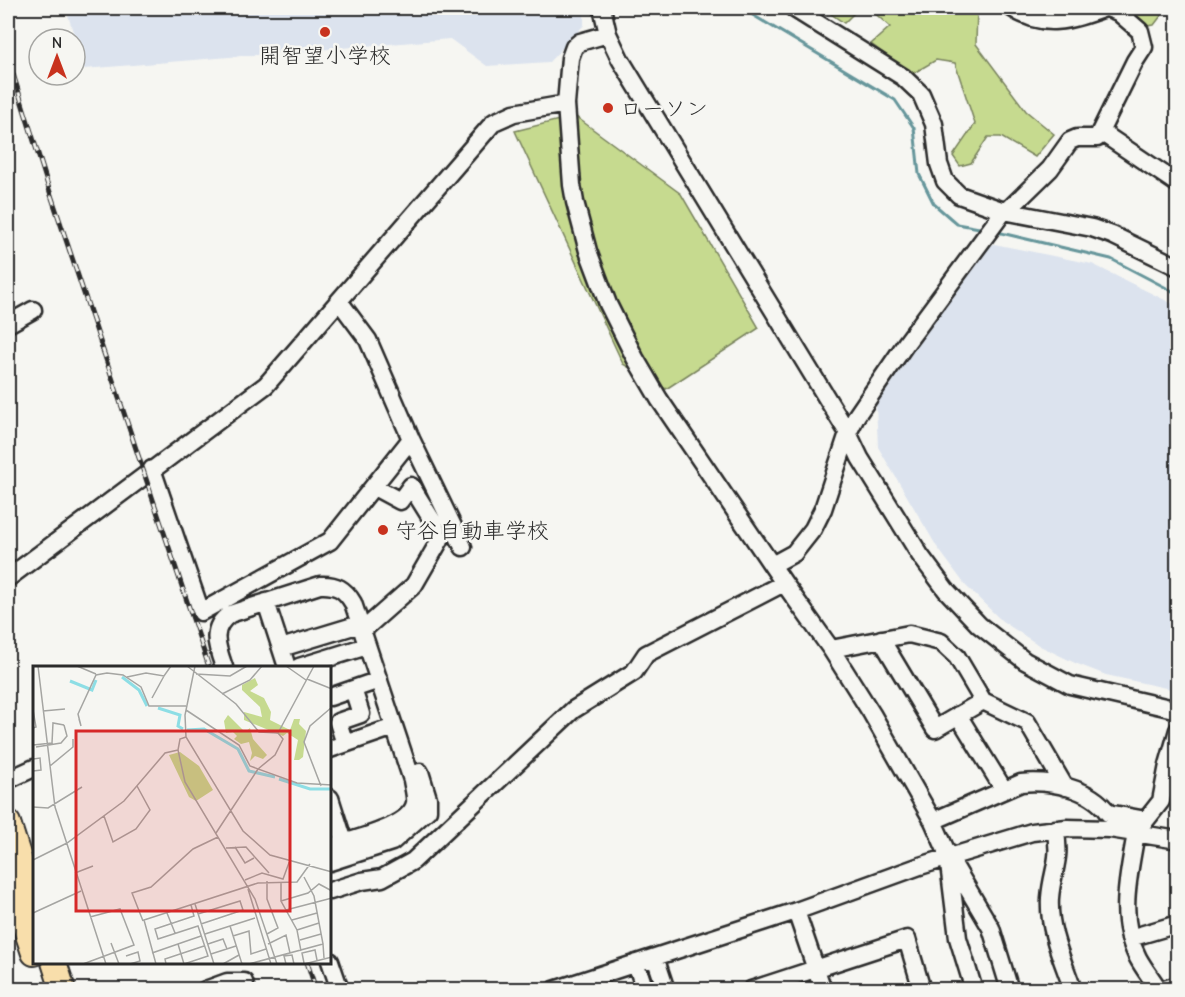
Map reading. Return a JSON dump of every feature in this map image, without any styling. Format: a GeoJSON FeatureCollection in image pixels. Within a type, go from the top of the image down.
{"type":"FeatureCollection","features":[{"type":"Feature","properties":{"kind":"highway"},"geometry":{"type":"LineString","coordinates":[[8,823],[18,890],[33,949]]}},
{"type":"Feature","properties":{"kind":"highway"},"geometry":{"type":"LineString","coordinates":[[38,964],[47,990]]}},
{"type":"Feature","properties":{"kind":"highway"},"geometry":{"type":"LineString","coordinates":[[54,964],[63,990]]}},
{"type":"Feature","properties":{"kind":"street"},"geometry":{"type":"LineString","coordinates":[[602,8],[608,34],[660,128],[848,433],[860,458],[920,555],[946,590],[979,625],[1025,661],[1070,685],[1178,710]]}},
{"type":"Feature","properties":{"kind":"street"},"geometry":{"type":"LineString","coordinates":[[793,8],[903,77],[921,94],[934,124],[939,164],[945,182],[959,195],[998,220],[1092,228],[1112,235],[1178,267]]}},
{"type":"Feature","properties":{"kind":"street"},"geometry":{"type":"LineString","coordinates":[[772,565],[794,553],[813,529],[848,433],[857,415],[907,342],[998,220],[1050,169],[1070,141],[1077,138],[1097,138],[1144,47],[1140,31],[1113,9],[1069,21],[1026,17],[1012,8]]}},
{"type":"Feature","properties":{"kind":"street"},"geometry":{"type":"LineString","coordinates":[[608,34],[586,40],[574,47],[570,58],[566,104],[575,202],[588,251],[608,304],[659,399],[831,649],[872,714],[933,821],[949,857],[991,928],[1010,990]]}},
{"type":"Feature","properties":{"kind":"street"},"geometry":{"type":"LineString","coordinates":[[8,578],[266,385],[494,122],[514,113],[566,104]]}},
{"type":"Feature","properties":{"kind":"street"},"geometry":{"type":"LineString","coordinates":[[1101,132],[1178,184]]}},
{"type":"Feature","properties":{"kind":"street"},"geometry":{"type":"LineString","coordinates":[[339,301],[368,340],[411,440],[464,547]]}},
{"type":"Feature","properties":{"kind":"street"},"geometry":{"type":"LineString","coordinates":[[8,324],[33,310]]}},
{"type":"Feature","properties":{"kind":"street"},"geometry":{"type":"LineString","coordinates":[[152,469],[201,612],[330,541],[411,440]]}},
{"type":"Feature","properties":{"kind":"street"},"geometry":{"type":"LineString","coordinates":[[301,666],[363,634],[414,585],[440,540],[434,523],[411,486],[400,501],[374,487]]}},
{"type":"Feature","properties":{"kind":"street"},"geometry":{"type":"LineString","coordinates":[[332,890],[362,881],[382,878],[413,861],[573,710],[634,672],[646,654],[784,583]]}},
{"type":"Feature","properties":{"kind":"street"},"geometry":{"type":"LineString","coordinates":[[224,666],[215,633],[219,624],[230,614],[320,585],[333,584],[346,592],[353,603],[379,680],[428,798],[428,810],[392,842],[332,861]]}},
{"type":"Feature","properties":{"kind":"street"},"geometry":{"type":"LineString","coordinates":[[266,602],[287,666]]}},
{"type":"Feature","properties":{"kind":"street"},"geometry":{"type":"LineString","coordinates":[[281,648],[363,634]]}},
{"type":"Feature","properties":{"kind":"street"},"geometry":{"type":"LineString","coordinates":[[831,649],[909,634],[941,642],[957,657],[983,700],[1027,722],[1065,787]]}},
{"type":"Feature","properties":{"kind":"street"},"geometry":{"type":"LineString","coordinates":[[881,639],[935,729],[983,700]]}},
{"type":"Feature","properties":{"kind":"street"},"geometry":{"type":"LineString","coordinates":[[332,696],[379,680]]}},
{"type":"Feature","properties":{"kind":"street"},"geometry":{"type":"LineString","coordinates":[[353,689],[361,714],[338,722],[338,746],[399,724]]}},
{"type":"Feature","properties":{"kind":"street"},"geometry":{"type":"LineString","coordinates":[[958,715],[1004,790]]}},
{"type":"Feature","properties":{"kind":"street"},"geometry":{"type":"LineString","coordinates":[[332,811],[337,844],[397,824],[411,814],[415,803],[413,786],[399,724]]}},
{"type":"Feature","properties":{"kind":"street"},"geometry":{"type":"LineString","coordinates":[[933,821],[1021,783],[1029,782],[1065,787],[1095,799],[1108,813],[1146,820],[1161,801],[1178,730]]}},
{"type":"Feature","properties":{"kind":"street"},"geometry":{"type":"LineString","coordinates":[[8,780],[33,768]]}},
{"type":"Feature","properties":{"kind":"street"},"geometry":{"type":"LineString","coordinates":[[1055,829],[1059,846],[1050,898],[1050,915],[1053,931],[1073,990]]}},
{"type":"Feature","properties":{"kind":"street"},"geometry":{"type":"LineString","coordinates":[[554,990],[796,911],[1008,838],[1055,829],[1110,829],[1178,840]]}},
{"type":"Feature","properties":{"kind":"street"},"geometry":{"type":"LineString","coordinates":[[1136,833],[1126,894],[1126,915],[1130,938],[1138,957],[1160,990],[1178,985]]}},
{"type":"Feature","properties":{"kind":"street"},"geometry":{"type":"LineString","coordinates":[[949,857],[958,938],[974,990]]}},
{"type":"Feature","properties":{"kind":"street"},"geometry":{"type":"LineString","coordinates":[[796,911],[823,990]]}},
{"type":"Feature","properties":{"kind":"street"},"geometry":{"type":"LineString","coordinates":[[1130,938],[1178,924]]}},
{"type":"Feature","properties":{"kind":"street"},"geometry":{"type":"LineString","coordinates":[[751,990],[907,939],[922,990]]}},
{"type":"Feature","properties":{"kind":"street"},"geometry":{"type":"LineString","coordinates":[[655,957],[666,990]]}},
{"type":"Feature","properties":{"kind":"street"},"geometry":{"type":"LineString","coordinates":[[636,963],[645,990]]}},
{"type":"Feature","properties":{"kind":"street"},"geometry":{"type":"LineString","coordinates":[[331,964],[340,990]]}},
{"type":"Feature","properties":{"kind":"street"},"geometry":{"type":"LineString","coordinates":[[205,990],[227,982],[244,982],[246,990]]}},
{"type":"Feature","properties":{"kind":"shaded area","name":"開智望小学校"},"geometry":{"type":"Polygon","coordinates":[[[66,8],[584,8],[584,25],[549,62],[487,66],[450,39],[87,69],[87,27],[72,27],[66,8]]]}},
{"type":"Feature","properties":{"kind":"shaded area"},"geometry":{"type":"Polygon","coordinates":[[[994,244],[1092,264],[1177,306],[1177,693],[1175,690],[1106,675],[1075,663],[1040,646],[1002,621],[966,586],[937,547],[878,447],[876,405],[983,250],[994,244]]]}},
{"type":"Feature","properties":{"kind":"green space"},"geometry":{"type":"Polygon","coordinates":[[[827,8],[859,8],[844,23],[827,11],[827,8]]]}},
{"type":"Feature","properties":{"kind":"green space"},"geometry":{"type":"Polygon","coordinates":[[[869,8],[977,8],[976,44],[1026,111],[1054,134],[1035,157],[1001,137],[988,137],[971,163],[960,166],[953,156],[975,124],[955,63],[936,60],[912,74],[871,44],[890,27],[869,8]]]}},
{"type":"Feature","properties":{"kind":"green space"},"geometry":{"type":"Polygon","coordinates":[[[1109,8],[1167,8],[1154,25],[1146,26],[1109,8]]]}},
{"type":"Feature","properties":{"kind":"green space"},"geometry":{"type":"Polygon","coordinates":[[[575,116],[681,194],[759,328],[666,389],[623,364],[515,131],[575,116]]]}},
{"type":"Feature","properties":{"kind":"waterway"},"geometry":{"type":"LineString","coordinates":[[741,8],[895,100],[914,128],[919,174],[934,204],[957,224],[985,229]]}},
{"type":"Feature","properties":{"kind":"waterway"},"geometry":{"type":"LineString","coordinates":[[997,232],[1111,259],[1178,294]]}},
{"type":"Feature","properties":{"kind":"railway"},"geometry":{"type":"LineString","coordinates":[[8,58],[49,189],[209,666]]}},
{"type":"Feature","properties":{"kind":"railway"},"geometry":{"type":"LineString","coordinates":[[308,964],[316,990]]}},
{"type":"Feature","properties":{"kind":"place","name":"開智望小学校"},"geometry":{"type":"Point","coordinates":[325,32]}},
{"type":"Feature","properties":{"kind":"place","name":"ローソン"},"geometry":{"type":"Point","coordinates":[608,108]}},
{"type":"Feature","properties":{"kind":"place","name":"守谷自動車学校"},"geometry":{"type":"Point","coordinates":[383,530]}}]}
